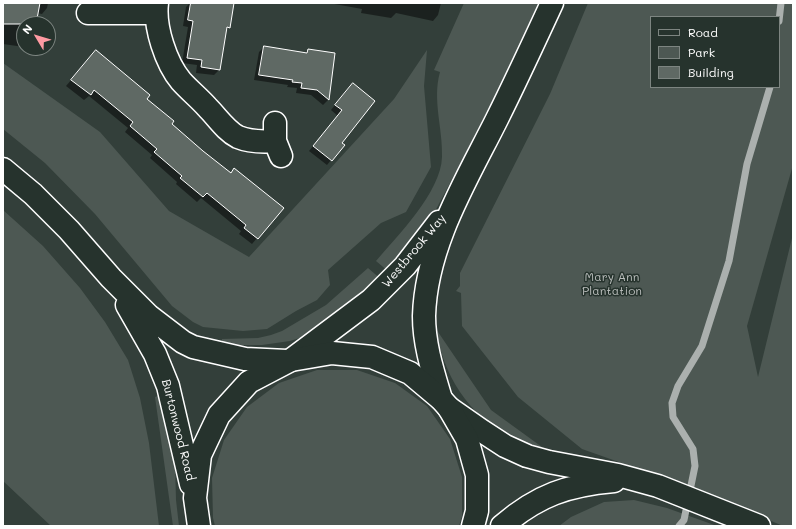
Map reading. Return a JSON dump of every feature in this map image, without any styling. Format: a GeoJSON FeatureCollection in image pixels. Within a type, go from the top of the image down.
{"type":"FeatureCollection","features":[{"type":"Feature","properties":{"kind":"street","name":"Westbrook Way"},"geometry":{"type":"LineString","coordinates":[[445,403],[427,347],[425,334],[425,302],[431,264],[458,197],[552,3]]}},
{"type":"Feature","properties":{"kind":"street"},"geometry":{"type":"LineString","coordinates":[[88,12],[157,8],[162,42],[170,63],[181,81],[234,134],[258,142],[277,140]]}},
{"type":"Feature","properties":{"kind":"street","name":"Burtonwood Road"},"geometry":{"type":"LineString","coordinates":[[3,169],[33,194],[69,230],[111,278],[149,316],[176,337],[193,347],[244,359],[289,360]]}},
{"type":"Feature","properties":{"kind":"street","name":"Westbrook Way"},"geometry":{"type":"LineString","coordinates":[[289,360],[349,318],[391,282],[423,244],[458,197]]}},
{"type":"Feature","properties":{"kind":"street","name":"Burtonwood Road"},"geometry":{"type":"LineString","coordinates":[[111,278],[138,322],[155,354],[168,386],[197,517]]}},
{"type":"Feature","properties":{"kind":"street"},"geometry":{"type":"LineString","coordinates":[[197,517],[200,455],[219,415],[249,382],[289,360],[332,352],[372,357],[410,373],[482,432],[505,446],[527,456],[549,462],[618,475],[676,492],[759,526]]}},
{"type":"Feature","properties":{"kind":"street"},"geometry":{"type":"LineString","coordinates":[[445,403],[467,439],[477,475],[476,511],[473,526]]}},
{"type":"Feature","properties":{"kind":"street"},"geometry":{"type":"LineString","coordinates":[[502,526],[531,504],[561,491],[594,483],[638,481]]}},
{"type":"Feature","properties":{"kind":"green space"},"geometry":{"type":"Polygon","coordinates":[[[464,3],[538,3],[511,65],[433,215],[389,272],[376,261],[417,212],[434,184],[440,170],[442,146],[437,93],[440,72],[434,70],[464,3]]]}},
{"type":"Feature","properties":{"kind":"green space","name":"Mary Ann Plantation"},"geometry":{"type":"Polygon","coordinates":[[[588,3],[793,3],[793,165],[747,326],[758,377],[793,234],[793,526],[783,526],[701,491],[582,449],[518,397],[462,326],[461,293],[456,291],[460,286],[460,273],[550,94],[588,3]]]}},
{"type":"Feature","properties":{"kind":"green space"},"geometry":{"type":"Polygon","coordinates":[[[427,50],[424,86],[431,167],[406,212],[381,223],[328,270],[330,285],[317,300],[267,329],[243,331],[203,327],[193,322],[172,306],[95,214],[45,163],[3,129],[3,63],[100,132],[169,211],[249,257],[394,99],[427,50]]]}},
{"type":"Feature","properties":{"kind":"green space"},"geometry":{"type":"Polygon","coordinates":[[[3,210],[43,246],[80,288],[105,322],[128,360],[140,398],[149,443],[159,526],[51,526],[3,481],[3,210]]]}},
{"type":"Feature","properties":{"kind":"green space"},"geometry":{"type":"Polygon","coordinates":[[[368,268],[382,280],[306,336],[290,341],[262,345],[235,345],[222,342],[222,339],[258,338],[282,331],[326,305],[368,268]]]}},
{"type":"Feature","properties":{"kind":"green space"},"geometry":{"type":"Polygon","coordinates":[[[436,329],[491,410],[542,447],[541,451],[521,444],[510,438],[495,428],[470,405],[451,377],[439,346],[436,329]]]}},
{"type":"Feature","properties":{"kind":"green space"},"geometry":{"type":"Polygon","coordinates":[[[317,370],[357,370],[395,383],[427,406],[450,439],[462,477],[462,516],[459,526],[215,526],[213,518],[212,478],[224,440],[247,407],[279,383],[317,370]]]}},
{"type":"Feature","properties":{"kind":"green space"},"geometry":{"type":"Polygon","coordinates":[[[163,394],[175,462],[176,500],[179,526],[173,526],[155,397],[163,394]]]}},
{"type":"Feature","properties":{"kind":"green space"},"geometry":{"type":"Polygon","coordinates":[[[634,500],[667,508],[717,526],[559,526],[571,517],[604,502],[634,500]]]}},
{"type":"Feature","properties":{"kind":"building"},"geometry":{"type":"Polygon","coordinates":[[[3,3],[40,3],[38,16],[16,16],[16,24],[3,24],[3,3]]]}},
{"type":"Feature","properties":{"kind":"building"},"geometry":{"type":"Polygon","coordinates":[[[191,3],[234,3],[230,28],[227,27],[220,70],[201,67],[202,60],[187,58],[193,21],[188,20],[191,3]]]}},
{"type":"Feature","properties":{"kind":"building"},"geometry":{"type":"Polygon","coordinates":[[[264,46],[307,53],[308,49],[335,53],[329,100],[317,90],[301,88],[302,83],[292,82],[293,80],[259,75],[264,46]]]}},
{"type":"Feature","properties":{"kind":"building"},"geometry":{"type":"Polygon","coordinates":[[[96,50],[150,95],[147,99],[174,121],[172,124],[203,151],[231,173],[234,168],[284,208],[258,239],[244,228],[246,225],[207,193],[203,197],[180,178],[182,176],[154,152],[157,149],[130,126],[133,122],[94,90],[91,95],[71,80],[96,50]]]}},
{"type":"Feature","properties":{"kind":"building"},"geometry":{"type":"Polygon","coordinates":[[[353,83],[375,101],[342,143],[345,145],[332,161],[313,146],[342,110],[335,105],[353,83]]]}},
{"type":"Feature","properties":{"kind":"waterway"},"geometry":{"type":"LineString","coordinates":[[780,16],[781,3]]}},
{"type":"Feature","properties":{"kind":"waterway"},"geometry":{"type":"LineString","coordinates":[[679,526],[684,520],[695,466],[693,449],[673,417],[672,403],[678,386],[702,346],[729,261],[747,164],[770,88]]}}]}
